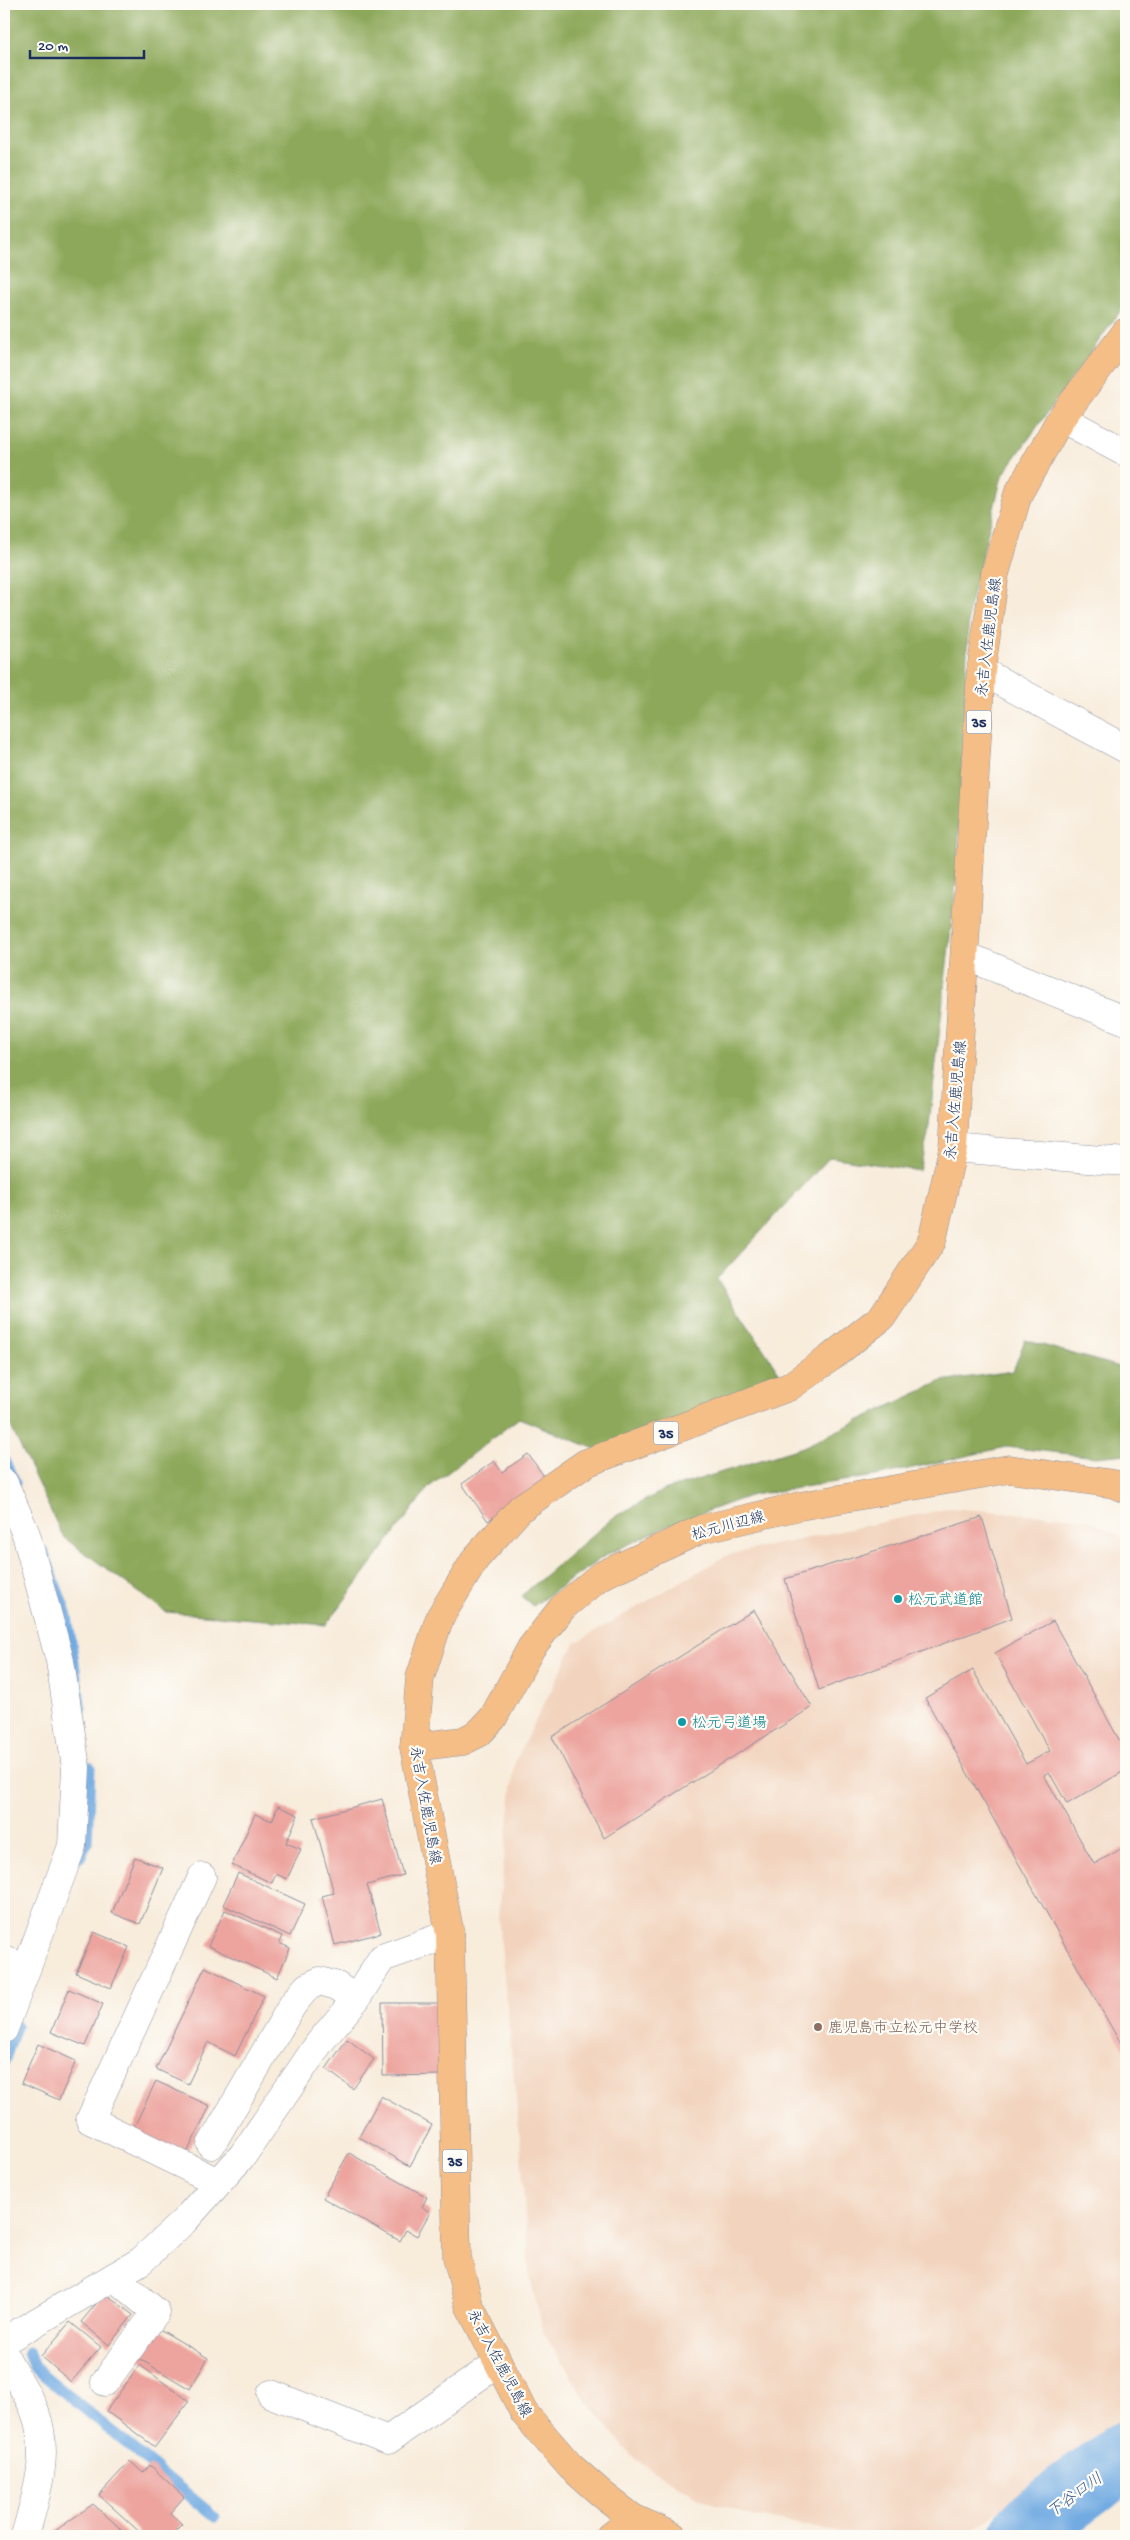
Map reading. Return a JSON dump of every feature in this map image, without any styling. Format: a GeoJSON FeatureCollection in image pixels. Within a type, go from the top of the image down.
{"type":"FeatureCollection","features":[{"type":"Feature","properties":{"kind":"main road","name":"永吉入佐鹿児島線"},"geometry":{"type":"LineString","coordinates":[[673,2536],[633,2518],[570,2466],[541,2435],[524,2413],[469,2305],[457,2257],[450,1934],[414,1747],[420,1678],[440,1617],[476,1558],[521,1508],[586,1463],[789,1387],[882,1317],[932,1241],[953,1148],[982,670],[995,574],[1018,494],[1061,418],[1126,332]]}},
{"type":"Feature","properties":{"kind":"main road","name":"松元川辺線"},"geometry":{"type":"LineString","coordinates":[[414,1747],[463,1741],[479,1733],[493,1718],[531,1648],[563,1606],[600,1576],[702,1529],[800,1506],[1009,1469],[1114,1484],[1126,1489]]}},
{"type":"Feature","properties":{"kind":"main road"},"geometry":{"type":"LineString","coordinates":[[610,2536],[633,2518]]}},
{"type":"Feature","properties":{"kind":"street"},"geometry":{"type":"LineString","coordinates":[[1061,418],[1126,453]]}},
{"type":"Feature","properties":{"kind":"street"},"geometry":{"type":"LineString","coordinates":[[982,670],[1126,749]]}},
{"type":"Feature","properties":{"kind":"street"},"geometry":{"type":"LineString","coordinates":[[966,956],[1126,1021]]}},
{"type":"Feature","properties":{"kind":"street"},"geometry":{"type":"LineString","coordinates":[[953,1148],[1126,1162]]}},
{"type":"Feature","properties":{"kind":"street"},"geometry":{"type":"LineString","coordinates":[[4,1483],[26,1534],[60,1661],[76,1768],[72,1846],[15,1964],[4,2028]]}},
{"type":"Feature","properties":{"kind":"street"},"geometry":{"type":"LineString","coordinates":[[202,1877],[90,2120],[218,2182]]}},
{"type":"Feature","properties":{"kind":"street"},"geometry":{"type":"LineString","coordinates":[[25,2536],[42,2473],[42,2435],[35,2410],[5,2357],[114,2277],[140,2261],[185,2220],[243,2155],[320,2042],[356,1999],[382,1958],[450,1934]]}},
{"type":"Feature","properties":{"kind":"street"},"geometry":{"type":"LineString","coordinates":[[211,2145],[293,2004],[307,1987],[320,1981],[337,1986],[356,1999]]}},
{"type":"Feature","properties":{"kind":"street"},"geometry":{"type":"LineString","coordinates":[[105,2382],[156,2312],[114,2277]]}},
{"type":"Feature","properties":{"kind":"street"},"geometry":{"type":"LineString","coordinates":[[271,2394],[388,2440],[498,2363]]}},
{"type":"Feature","properties":{"kind":"shaded area","name":"鹿児島市立松元中学校"},"geometry":{"type":"Polygon","coordinates":[[[950,1508],[1089,1519],[1126,1540],[1126,2425],[964,2536],[856,2536],[752,2515],[697,2497],[635,2460],[589,2404],[543,2332],[529,2272],[520,2139],[498,1915],[515,1761],[575,1643],[727,1555],[950,1508]]]}},
{"type":"Feature","properties":{"kind":"green space"},"geometry":{"type":"Polygon","coordinates":[[[4,4],[1126,4],[1126,303],[1002,476],[969,608],[957,874],[928,1134],[919,1171],[830,1157],[717,1279],[780,1374],[610,1455],[519,1418],[429,1487],[326,1625],[166,1612],[63,1537],[4,1412],[4,4]]]}},
{"type":"Feature","properties":{"kind":"green space"},"geometry":{"type":"Polygon","coordinates":[[[1025,1340],[1126,1369],[1126,1454],[1096,1457],[1006,1447],[881,1475],[752,1495],[674,1523],[606,1555],[533,1606],[521,1596],[614,1517],[664,1490],[803,1447],[942,1381],[1013,1371],[1025,1340]]]}},
{"type":"Feature","properties":{"kind":"building"},"geometry":{"type":"Polygon","coordinates":[[[528,1454],[546,1479],[488,1521],[462,1484],[494,1461],[502,1472],[528,1454]]]}},
{"type":"Feature","properties":{"kind":"building","name":"松元武道館"},"geometry":{"type":"Polygon","coordinates":[[[982,1517],[1012,1618],[819,1690],[785,1579],[982,1517]]]}},
{"type":"Feature","properties":{"kind":"building","name":"松元弓道場"},"geometry":{"type":"Polygon","coordinates":[[[754,1610],[812,1707],[604,1838],[552,1737],[754,1610]]]}},
{"type":"Feature","properties":{"kind":"building"},"geometry":{"type":"Polygon","coordinates":[[[1053,1621],[1126,1752],[1126,1770],[1067,1804],[1049,1772],[1044,1775],[1094,1864],[1126,1846],[1126,2053],[925,1698],[973,1670],[1026,1764],[1050,1751],[995,1653],[1053,1621]]]}},
{"type":"Feature","properties":{"kind":"building"},"geometry":{"type":"Polygon","coordinates":[[[382,1799],[403,1875],[367,1885],[381,1933],[335,1945],[322,1896],[334,1893],[313,1818],[382,1799]]]}},
{"type":"Feature","properties":{"kind":"building"},"geometry":{"type":"Polygon","coordinates":[[[278,1806],[298,1815],[286,1843],[301,1849],[287,1879],[276,1874],[272,1883],[232,1865],[255,1814],[272,1821],[278,1806]]]}},
{"type":"Feature","properties":{"kind":"building"},"geometry":{"type":"Polygon","coordinates":[[[135,1857],[163,1868],[140,1924],[112,1913],[135,1857]]]}},
{"type":"Feature","properties":{"kind":"building"},"geometry":{"type":"Polygon","coordinates":[[[238,1873],[305,1904],[290,1936],[223,1905],[238,1873]]]}},
{"type":"Feature","properties":{"kind":"building"},"geometry":{"type":"Polygon","coordinates":[[[225,1910],[282,1936],[279,1943],[290,1948],[277,1978],[208,1946],[225,1910]]]}},
{"type":"Feature","properties":{"kind":"building"},"geometry":{"type":"Polygon","coordinates":[[[94,1932],[129,1947],[111,1988],[76,1973],[94,1932]]]}},
{"type":"Feature","properties":{"kind":"building"},"geometry":{"type":"Polygon","coordinates":[[[205,1967],[264,1996],[235,2056],[208,2042],[188,2084],[156,2069],[205,1967]]]}},
{"type":"Feature","properties":{"kind":"building"},"geometry":{"type":"Polygon","coordinates":[[[69,1989],[103,2004],[85,2046],[51,2032],[69,1989]]]}},
{"type":"Feature","properties":{"kind":"building"},"geometry":{"type":"Polygon","coordinates":[[[382,2003],[440,2003],[441,2075],[383,2076],[382,2003]]]}},
{"type":"Feature","properties":{"kind":"building"},"geometry":{"type":"Polygon","coordinates":[[[347,2039],[374,2059],[353,2089],[326,2069],[347,2039]]]}},
{"type":"Feature","properties":{"kind":"building"},"geometry":{"type":"Polygon","coordinates":[[[38,2044],[76,2061],[59,2100],[21,2083],[38,2044]]]}},
{"type":"Feature","properties":{"kind":"building"},"geometry":{"type":"Polygon","coordinates":[[[156,2081],[210,2106],[185,2157],[132,2131],[156,2081]]]}},
{"type":"Feature","properties":{"kind":"building"},"geometry":{"type":"Polygon","coordinates":[[[381,2096],[432,2125],[410,2166],[359,2137],[381,2096]]]}},
{"type":"Feature","properties":{"kind":"building"},"geometry":{"type":"Polygon","coordinates":[[[349,2153],[427,2197],[422,2207],[430,2212],[417,2236],[406,2230],[400,2241],[323,2198],[349,2153]]]}},
{"type":"Feature","properties":{"kind":"building"},"geometry":{"type":"Polygon","coordinates":[[[105,2293],[133,2315],[109,2345],[81,2322],[105,2293]]]}},
{"type":"Feature","properties":{"kind":"building"},"geometry":{"type":"Polygon","coordinates":[[[70,2322],[101,2347],[71,2382],[41,2356],[70,2322]]]}},
{"type":"Feature","properties":{"kind":"building"},"geometry":{"type":"Polygon","coordinates":[[[156,2327],[208,2358],[190,2389],[138,2358],[156,2327]]]}},
{"type":"Feature","properties":{"kind":"building"},"geometry":{"type":"Polygon","coordinates":[[[140,2365],[189,2401],[155,2447],[106,2411],[140,2365]]]}},
{"type":"Feature","properties":{"kind":"building"},"geometry":{"type":"Polygon","coordinates":[[[130,2461],[143,2473],[150,2465],[184,2497],[170,2513],[182,2524],[170,2536],[144,2536],[99,2495],[130,2461]]]}},
{"type":"Feature","properties":{"kind":"building"},"geometry":{"type":"Polygon","coordinates":[[[93,2504],[129,2536],[48,2536],[93,2504]]]}},
{"type":"Feature","properties":{"kind":"waterway"},"geometry":{"type":"LineString","coordinates":[[4,1460],[15,1483]]}},
{"type":"Feature","properties":{"kind":"waterway"},"geometry":{"type":"LineString","coordinates":[[43,1551],[67,1616],[81,1709]]}},
{"type":"Feature","properties":{"kind":"waterway"},"geometry":{"type":"LineString","coordinates":[[80,1857],[87,1843],[90,1767]]}},
{"type":"Feature","properties":{"kind":"waterway"},"geometry":{"type":"LineString","coordinates":[[4,2062],[16,2026]]}},
{"type":"Feature","properties":{"kind":"waterway"},"geometry":{"type":"LineString","coordinates":[[28,2352],[34,2367],[215,2517]]}},
{"type":"Feature","properties":{"kind":"waterway","name":"下谷口川"},"geometry":{"type":"LineString","coordinates":[[1024,2536],[1043,2516],[1126,2455]]}},
{"type":"Feature","properties":{"kind":"place","name":"松元武道館"},"geometry":{"type":"Point","coordinates":[898,1599]}},
{"type":"Feature","properties":{"kind":"place","name":"松元弓道場"},"geometry":{"type":"Point","coordinates":[682,1722]}},
{"type":"Feature","properties":{"kind":"place","name":"鹿児島市立松元中学校"},"geometry":{"type":"Point","coordinates":[818,2027]}}]}
